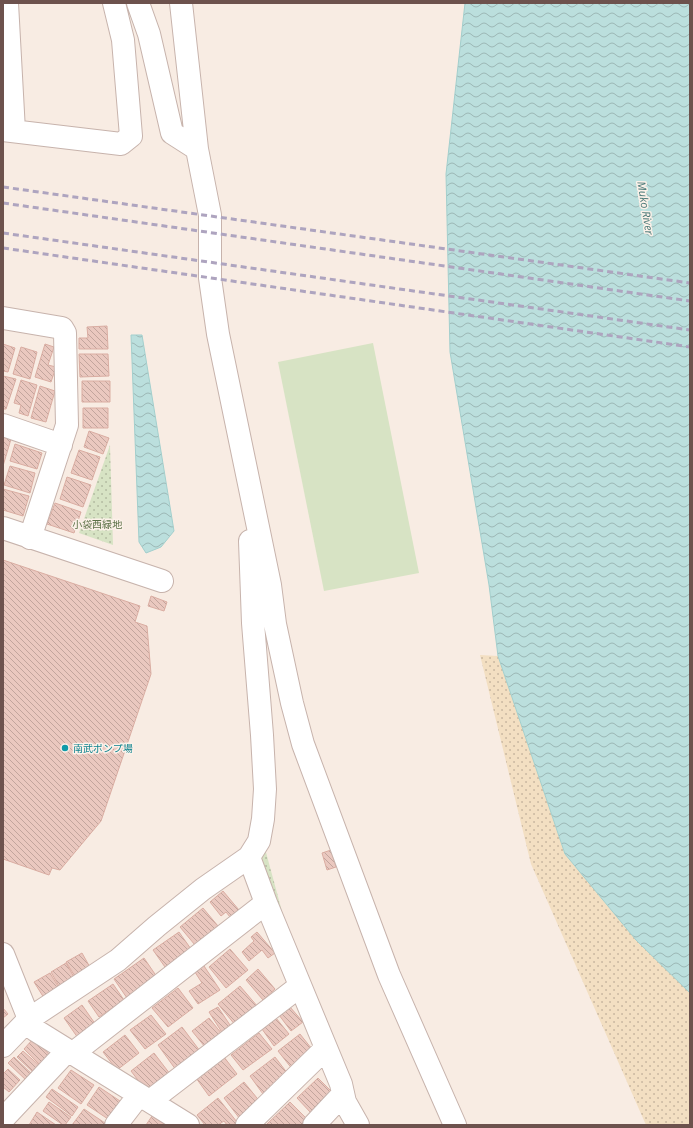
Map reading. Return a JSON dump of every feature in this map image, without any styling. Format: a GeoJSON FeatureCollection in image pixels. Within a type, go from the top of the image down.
{"type":"FeatureCollection","features":[{"type":"Feature","properties":{"kind":"street"},"geometry":{"type":"LineString","coordinates":[[7,3],[8,130],[120,144],[131,136],[123,40],[114,3]]}},
{"type":"Feature","properties":{"kind":"street"},"geometry":{"type":"LineString","coordinates":[[138,3],[149,34],[172,133],[197,149]]}},
{"type":"Feature","properties":{"kind":"street"},"geometry":{"type":"LineString","coordinates":[[181,3],[197,149],[210,215],[210,278],[218,334],[270,585],[276,631],[292,703],[303,744],[389,975],[455,1125]]}},
{"type":"Feature","properties":{"kind":"street"},"geometry":{"type":"LineString","coordinates":[[3,318],[62,328],[65,333],[67,425],[30,538]]}},
{"type":"Feature","properties":{"kind":"street"},"geometry":{"type":"LineString","coordinates":[[3,425],[61,445]]}},
{"type":"Feature","properties":{"kind":"street"},"geometry":{"type":"LineString","coordinates":[[3,1046],[29,1019],[118,960],[203,889],[249,857],[259,841],[263,819],[264,789],[262,735],[253,623],[249,485]]}},
{"type":"Feature","properties":{"kind":"street"},"geometry":{"type":"LineString","coordinates":[[3,528],[162,581]]}},
{"type":"Feature","properties":{"kind":"street"},"geometry":{"type":"LineString","coordinates":[[249,857],[266,903],[341,1084],[345,1102],[358,1125]]}},
{"type":"Feature","properties":{"kind":"street"},"geometry":{"type":"LineString","coordinates":[[3,1119],[69,1052],[266,903]]}},
{"type":"Feature","properties":{"kind":"street"},"geometry":{"type":"LineString","coordinates":[[3,954],[29,1019],[35,1030],[188,1125]]}},
{"type":"Feature","properties":{"kind":"street"},"geometry":{"type":"LineString","coordinates":[[116,1125],[144,1098],[300,986]]}},
{"type":"Feature","properties":{"kind":"street"},"geometry":{"type":"LineString","coordinates":[[247,1125],[326,1048]]}},
{"type":"Feature","properties":{"kind":"street"},"geometry":{"type":"LineString","coordinates":[[314,1125],[343,1094]]}},
{"type":"Feature","properties":{"kind":"green space"},"geometry":{"type":"Polygon","coordinates":[[[373,343],[419,573],[324,591],[278,362],[373,343]]]}},
{"type":"Feature","properties":{"kind":"green space","name":"小袋西緑地"},"geometry":{"type":"Polygon","coordinates":[[[110,445],[113,545],[79,533],[110,445]]]}},
{"type":"Feature","properties":{"kind":"green space"},"geometry":{"type":"Polygon","coordinates":[[[264,845],[296,963],[255,857],[264,845]]]}},
{"type":"Feature","properties":{"kind":"sand"},"geometry":{"type":"Polygon","coordinates":[[[480,655],[498,656],[565,854],[636,940],[690,993],[690,1125],[646,1125],[531,864],[480,655]]]}},
{"type":"Feature","properties":{"kind":"water","name":"Muko River"},"geometry":{"type":"Polygon","coordinates":[[[465,3],[690,3],[690,993],[636,940],[565,854],[498,656],[489,585],[450,352],[446,174],[465,3]]]}},
{"type":"Feature","properties":{"kind":"water"},"geometry":{"type":"Polygon","coordinates":[[[131,335],[142,335],[174,531],[161,547],[146,553],[139,542],[131,335]]]}},
{"type":"Feature","properties":{"kind":"building"},"geometry":{"type":"Polygon","coordinates":[[[107,326],[108,349],[79,349],[79,338],[88,338],[87,327],[107,326]]]}},
{"type":"Feature","properties":{"kind":"building"},"geometry":{"type":"Polygon","coordinates":[[[3,344],[15,348],[8,372],[3,371],[3,344]]]}},
{"type":"Feature","properties":{"kind":"building"},"geometry":{"type":"Polygon","coordinates":[[[45,344],[54,347],[48,365],[56,367],[51,382],[35,377],[45,344]]]}},
{"type":"Feature","properties":{"kind":"building"},"geometry":{"type":"Polygon","coordinates":[[[21,347],[37,352],[30,379],[13,374],[21,347]]]}},
{"type":"Feature","properties":{"kind":"building"},"geometry":{"type":"Polygon","coordinates":[[[79,354],[108,354],[109,376],[80,377],[79,354]]]}},
{"type":"Feature","properties":{"kind":"building"},"geometry":{"type":"Polygon","coordinates":[[[3,376],[16,379],[6,409],[3,409],[3,376]]]}},
{"type":"Feature","properties":{"kind":"building"},"geometry":{"type":"Polygon","coordinates":[[[21,380],[37,385],[28,416],[19,413],[21,405],[14,403],[21,380]]]}},
{"type":"Feature","properties":{"kind":"building"},"geometry":{"type":"Polygon","coordinates":[[[82,381],[110,381],[110,402],[82,402],[82,381]]]}},
{"type":"Feature","properties":{"kind":"building"},"geometry":{"type":"Polygon","coordinates":[[[40,386],[55,391],[46,422],[31,418],[40,386]]]}},
{"type":"Feature","properties":{"kind":"building"},"geometry":{"type":"Polygon","coordinates":[[[83,408],[108,408],[108,428],[83,428],[83,408]]]}},
{"type":"Feature","properties":{"kind":"building"},"geometry":{"type":"Polygon","coordinates":[[[89,431],[109,438],[103,454],[84,447],[89,431]]]}},
{"type":"Feature","properties":{"kind":"building"},"geometry":{"type":"Polygon","coordinates":[[[3,437],[11,439],[3,466],[3,437]]]}},
{"type":"Feature","properties":{"kind":"building"},"geometry":{"type":"Polygon","coordinates":[[[15,444],[42,453],[37,469],[10,461],[15,444]]]}},
{"type":"Feature","properties":{"kind":"building"},"geometry":{"type":"Polygon","coordinates":[[[79,450],[100,457],[92,480],[71,473],[79,450]]]}},
{"type":"Feature","properties":{"kind":"building"},"geometry":{"type":"Polygon","coordinates":[[[10,466],[35,473],[30,493],[4,485],[10,466]]]}},
{"type":"Feature","properties":{"kind":"building"},"geometry":{"type":"Polygon","coordinates":[[[67,477],[91,485],[83,507],[60,499],[67,477]]]}},
{"type":"Feature","properties":{"kind":"building"},"geometry":{"type":"Polygon","coordinates":[[[3,489],[29,496],[23,516],[3,510],[3,489]]]}},
{"type":"Feature","properties":{"kind":"building"},"geometry":{"type":"Polygon","coordinates":[[[55,503],[81,512],[74,533],[47,524],[55,503]]]}},
{"type":"Feature","properties":{"kind":"building","name":"南武ポンプ場"},"geometry":{"type":"Polygon","coordinates":[[[3,560],[140,606],[135,622],[147,626],[151,674],[101,821],[60,870],[52,868],[49,875],[3,859],[3,560]]]}},
{"type":"Feature","properties":{"kind":"building"},"geometry":{"type":"Polygon","coordinates":[[[151,596],[167,602],[164,611],[148,606],[151,596]]]}},
{"type":"Feature","properties":{"kind":"building"},"geometry":{"type":"Polygon","coordinates":[[[331,850],[336,867],[327,870],[322,853],[331,850]]]}},
{"type":"Feature","properties":{"kind":"building"},"geometry":{"type":"Polygon","coordinates":[[[223,891],[239,910],[230,917],[226,912],[221,916],[210,902],[223,891]]]}},
{"type":"Feature","properties":{"kind":"building"},"geometry":{"type":"Polygon","coordinates":[[[203,908],[218,926],[195,945],[180,927],[203,908]]]}},
{"type":"Feature","properties":{"kind":"building"},"geometry":{"type":"Polygon","coordinates":[[[179,932],[191,949],[165,967],[153,950],[179,932]]]}},
{"type":"Feature","properties":{"kind":"building"},"geometry":{"type":"Polygon","coordinates":[[[257,932],[275,953],[268,958],[262,950],[249,961],[242,952],[254,941],[251,937],[257,932]]]}},
{"type":"Feature","properties":{"kind":"building"},"geometry":{"type":"Polygon","coordinates":[[[230,949],[248,970],[226,988],[209,967],[230,949]]]}},
{"type":"Feature","properties":{"kind":"building"},"geometry":{"type":"Polygon","coordinates":[[[82,953],[91,969],[76,978],[66,962],[82,953]]]}},
{"type":"Feature","properties":{"kind":"building"},"geometry":{"type":"Polygon","coordinates":[[[144,958],[157,977],[127,998],[114,979],[144,958]]]}},
{"type":"Feature","properties":{"kind":"building"},"geometry":{"type":"Polygon","coordinates":[[[66,963],[75,979],[60,988],[51,972],[66,963]]]}},
{"type":"Feature","properties":{"kind":"building"},"geometry":{"type":"Polygon","coordinates":[[[202,963],[220,990],[198,1004],[189,991],[202,983],[193,969],[202,963]]]}},
{"type":"Feature","properties":{"kind":"building"},"geometry":{"type":"Polygon","coordinates":[[[258,969],[275,989],[263,1000],[246,980],[258,969]]]}},
{"type":"Feature","properties":{"kind":"building"},"geometry":{"type":"Polygon","coordinates":[[[50,973],[59,988],[44,998],[34,982],[50,973]]]}},
{"type":"Feature","properties":{"kind":"building"},"geometry":{"type":"Polygon","coordinates":[[[113,984],[124,1000],[99,1017],[88,1001],[113,984]]]}},
{"type":"Feature","properties":{"kind":"building"},"geometry":{"type":"Polygon","coordinates":[[[240,986],[258,1007],[236,1026],[218,1004],[240,986]]]}},
{"type":"Feature","properties":{"kind":"building"},"geometry":{"type":"Polygon","coordinates":[[[178,988],[193,1008],[168,1027],[152,1008],[178,988]]]}},
{"type":"Feature","properties":{"kind":"building"},"geometry":{"type":"Polygon","coordinates":[[[82,1005],[96,1025],[78,1038],[64,1018],[82,1005]]]}},
{"type":"Feature","properties":{"kind":"building"},"geometry":{"type":"Polygon","coordinates":[[[218,1007],[232,1028],[223,1034],[209,1012],[218,1007]]]}},
{"type":"Feature","properties":{"kind":"building"},"geometry":{"type":"Polygon","coordinates":[[[290,1007],[303,1022],[291,1031],[279,1015],[290,1007]]]}},
{"type":"Feature","properties":{"kind":"building"},"geometry":{"type":"Polygon","coordinates":[[[3,1008],[8,1014],[3,1018],[3,1008]]]}},
{"type":"Feature","properties":{"kind":"building"},"geometry":{"type":"Polygon","coordinates":[[[151,1015],[166,1034],[145,1049],[130,1030],[151,1015]]]}},
{"type":"Feature","properties":{"kind":"building"},"geometry":{"type":"Polygon","coordinates":[[[209,1018],[222,1034],[205,1047],[192,1031],[209,1018]]]}},
{"type":"Feature","properties":{"kind":"building"},"geometry":{"type":"Polygon","coordinates":[[[276,1018],[289,1034],[274,1046],[262,1029],[276,1018]]]}},
{"type":"Feature","properties":{"kind":"building"},"geometry":{"type":"Polygon","coordinates":[[[182,1027],[200,1051],[176,1070],[158,1045],[182,1027]]]}},
{"type":"Feature","properties":{"kind":"building"},"geometry":{"type":"Polygon","coordinates":[[[259,1033],[272,1049],[243,1070],[231,1055],[259,1033]]]}},
{"type":"Feature","properties":{"kind":"building"},"geometry":{"type":"Polygon","coordinates":[[[300,1034],[315,1053],[293,1070],[278,1051],[300,1034]]]}},
{"type":"Feature","properties":{"kind":"building"},"geometry":{"type":"Polygon","coordinates":[[[125,1035],[139,1053],[117,1070],[103,1052],[125,1035]]]}},
{"type":"Feature","properties":{"kind":"building"},"geometry":{"type":"Polygon","coordinates":[[[33,1039],[51,1056],[41,1066],[24,1049],[33,1039]]]}},
{"type":"Feature","properties":{"kind":"building"},"geometry":{"type":"Polygon","coordinates":[[[23,1051],[41,1067],[35,1074],[17,1057],[23,1051]]]}},
{"type":"Feature","properties":{"kind":"building"},"geometry":{"type":"Polygon","coordinates":[[[154,1053],[170,1074],[147,1092],[131,1071],[154,1053]]]}},
{"type":"Feature","properties":{"kind":"building"},"geometry":{"type":"Polygon","coordinates":[[[14,1057],[33,1075],[27,1081],[8,1063],[14,1057]]]}},
{"type":"Feature","properties":{"kind":"building"},"geometry":{"type":"Polygon","coordinates":[[[224,1057],[237,1074],[209,1096],[196,1078],[224,1057]]]}},
{"type":"Feature","properties":{"kind":"building"},"geometry":{"type":"Polygon","coordinates":[[[275,1057],[288,1074],[263,1094],[250,1076],[275,1057]]]}},
{"type":"Feature","properties":{"kind":"building"},"geometry":{"type":"Polygon","coordinates":[[[8,1069],[20,1080],[9,1092],[3,1087],[3,1074],[8,1069]]]}},
{"type":"Feature","properties":{"kind":"building"},"geometry":{"type":"Polygon","coordinates":[[[71,1070],[94,1085],[81,1104],[58,1088],[71,1070]]]}},
{"type":"Feature","properties":{"kind":"building"},"geometry":{"type":"Polygon","coordinates":[[[318,1078],[332,1092],[311,1113],[297,1098],[318,1078]]]}},
{"type":"Feature","properties":{"kind":"building"},"geometry":{"type":"Polygon","coordinates":[[[244,1082],[261,1103],[240,1119],[224,1098],[244,1082]]]}},
{"type":"Feature","properties":{"kind":"building"},"geometry":{"type":"Polygon","coordinates":[[[99,1087],[123,1103],[111,1121],[87,1105],[99,1087]]]}},
{"type":"Feature","properties":{"kind":"building"},"geometry":{"type":"Polygon","coordinates":[[[52,1089],[78,1107],[72,1116],[46,1097],[52,1089]]]}},
{"type":"Feature","properties":{"kind":"building"},"geometry":{"type":"Polygon","coordinates":[[[218,1098],[237,1122],[233,1125],[227,1125],[224,1121],[218,1125],[205,1125],[197,1115],[218,1098]]]}},
{"type":"Feature","properties":{"kind":"building"},"geometry":{"type":"Polygon","coordinates":[[[49,1102],[71,1117],[65,1125],[43,1111],[49,1102]]]}},
{"type":"Feature","properties":{"kind":"building"},"geometry":{"type":"Polygon","coordinates":[[[290,1102],[307,1119],[301,1125],[267,1124],[290,1102]]]}},
{"type":"Feature","properties":{"kind":"building"},"geometry":{"type":"Polygon","coordinates":[[[84,1109],[105,1123],[104,1125],[72,1125],[84,1109]]]}},
{"type":"Feature","properties":{"kind":"building"},"geometry":{"type":"Polygon","coordinates":[[[37,1112],[56,1125],[29,1125],[37,1112]]]}},
{"type":"Feature","properties":{"kind":"building"},"geometry":{"type":"Polygon","coordinates":[[[152,1116],[166,1125],[146,1125],[152,1116]]]}},
{"type":"Feature","properties":{"kind":"railway"},"geometry":{"type":"LineString","coordinates":[[3,187],[690,283]]}},
{"type":"Feature","properties":{"kind":"railway"},"geometry":{"type":"LineString","coordinates":[[3,203],[690,301]]}},
{"type":"Feature","properties":{"kind":"railway"},"geometry":{"type":"LineString","coordinates":[[3,233],[690,330]]}},
{"type":"Feature","properties":{"kind":"railway"},"geometry":{"type":"LineString","coordinates":[[3,248],[690,347]]}},
{"type":"Feature","properties":{"kind":"place","name":"南武ポンプ場"},"geometry":{"type":"Point","coordinates":[65,748]}}]}
